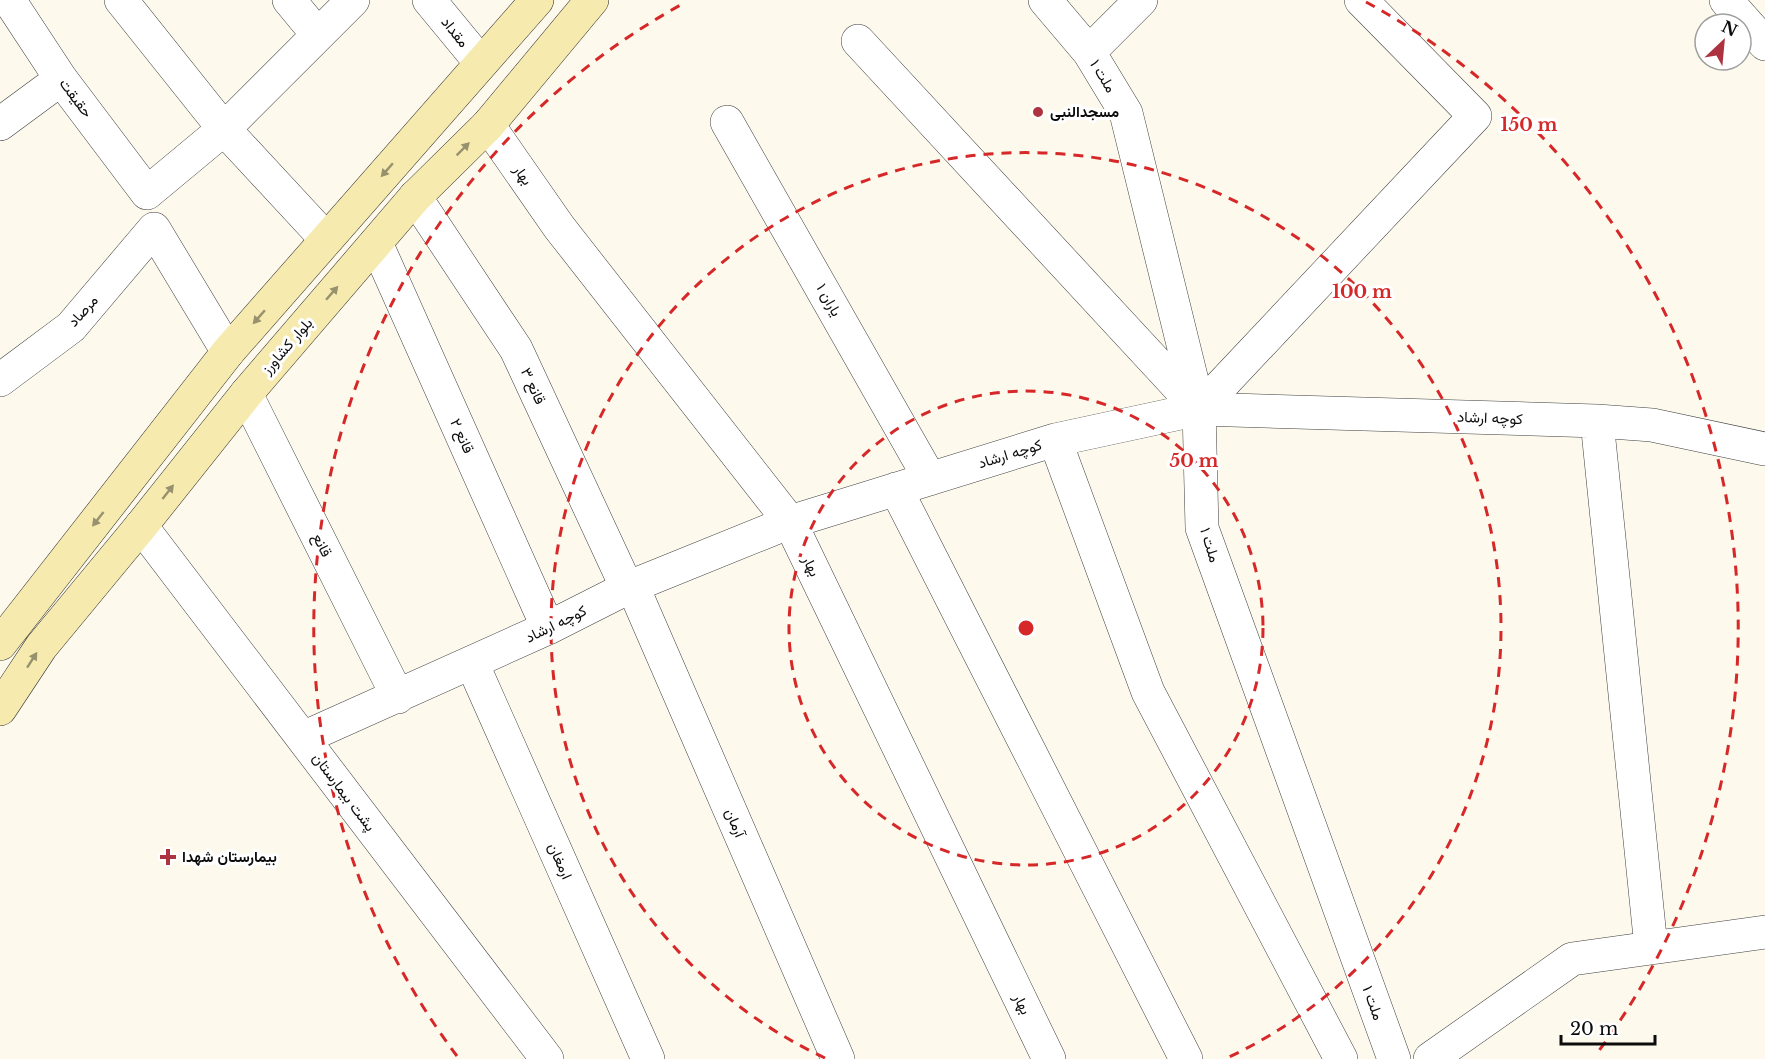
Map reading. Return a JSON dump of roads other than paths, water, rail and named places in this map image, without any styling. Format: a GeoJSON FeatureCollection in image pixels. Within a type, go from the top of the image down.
{"type":"FeatureCollection","features":[{"type":"Feature","properties":{"kind":"main road"},"geometry":{"type":"LineString","coordinates":[[0,644],[228,352],[537,0]]}},
{"type":"Feature","properties":{"kind":"main road","name":"بلوار کشاورز"},"geometry":{"type":"LineString","coordinates":[[0,709],[41,647],[246,394],[415,197],[488,125],[592,0]]}},
{"type":"Feature","properties":{"kind":"street","name":"حقیقت"},"geometry":{"type":"LineString","coordinates":[[9,0],[61,79],[147,193],[224,129]]}},
{"type":"Feature","properties":{"kind":"street"},"geometry":{"type":"LineString","coordinates":[[121,0],[224,129],[326,239]]}},
{"type":"Feature","properties":{"kind":"street"},"geometry":{"type":"LineString","coordinates":[[289,0],[318,35]]}},
{"type":"Feature","properties":{"kind":"street"},"geometry":{"type":"LineString","coordinates":[[224,129],[353,0]]}},
{"type":"Feature","properties":{"kind":"street","name":"مقداد"},"geometry":{"type":"LineString","coordinates":[[429,0],[481,63]]}},
{"type":"Feature","properties":{"kind":"street","name":"ملت ۱"},"geometry":{"type":"LineString","coordinates":[[1045,0],[1089,52],[1126,113],[1199,408],[1202,528],[1394,1059]]}},
{"type":"Feature","properties":{"kind":"street"},"geometry":{"type":"LineString","coordinates":[[1089,52],[1141,0]]}},
{"type":"Feature","properties":{"kind":"street"},"geometry":{"type":"LineString","coordinates":[[858,41],[1199,408],[1475,116],[1361,0]]}},
{"type":"Feature","properties":{"kind":"street"},"geometry":{"type":"LineString","coordinates":[[1726,0],[1765,44]]}},
{"type":"Feature","properties":{"kind":"street"},"geometry":{"type":"LineString","coordinates":[[0,124],[61,79]]}},
{"type":"Feature","properties":{"kind":"street","name":"یاران ۱"},"geometry":{"type":"LineString","coordinates":[[727,122],[930,478]]}},
{"type":"Feature","properties":{"kind":"street","name":"بهار"},"geometry":{"type":"LineString","coordinates":[[488,125],[560,227],[790,522],[1048,1059]]}},
{"type":"Feature","properties":{"kind":"street","name":"قانع ۳"},"geometry":{"type":"LineString","coordinates":[[415,197],[516,348],[630,587]]}},
{"type":"Feature","properties":{"kind":"street","name":"مرصاد"},"geometry":{"type":"LineString","coordinates":[[0,380],[71,327],[154,229],[228,352]]}},
{"type":"Feature","properties":{"kind":"street","name":"قانع ۲"},"geometry":{"type":"LineString","coordinates":[[376,243],[548,628]]}},
{"type":"Feature","properties":{"kind":"street","name":"قانع"},"geometry":{"type":"LineString","coordinates":[[246,394],[398,697]]}},
{"type":"Feature","properties":{"kind":"street","name":"کوچه ارشاد"},"geometry":{"type":"LineString","coordinates":[[303,738],[548,628],[630,587],[790,522],[1056,440],[1199,408],[1597,421],[1652,425],[1765,449]]}},
{"type":"Feature","properties":{"kind":"street"},"geometry":{"type":"LineString","coordinates":[[1597,421],[1651,947]]}},
{"type":"Feature","properties":{"kind":"street"},"geometry":{"type":"LineString","coordinates":[[1056,440],[1148,692],[1341,1059]]}},
{"type":"Feature","properties":{"kind":"street"},"geometry":{"type":"LineString","coordinates":[[896,489],[1186,1059]]}},
{"type":"Feature","properties":{"kind":"street","name":"پشت بیمارستان"},"geometry":{"type":"LineString","coordinates":[[141,526],[547,1059]]}},
{"type":"Feature","properties":{"kind":"street","name":"آرمان"},"geometry":{"type":"LineString","coordinates":[[630,587],[838,1059]]}},
{"type":"Feature","properties":{"kind":"street","name":"ارمغان"},"geometry":{"type":"LineString","coordinates":[[472,663],[648,1059]]}},
{"type":"Feature","properties":{"kind":"street"},"geometry":{"type":"LineString","coordinates":[[1430,1059],[1572,959],[1765,932]]}},
{"type":"Feature","properties":{"kind":"place","name":"مسجدالنبی"},"geometry":{"type":"Point","coordinates":[1038,112]}},
{"type":"Feature","properties":{"kind":"place","name":"بیمارستان شهدا"},"geometry":{"type":"Point","coordinates":[168,857]}}]}
